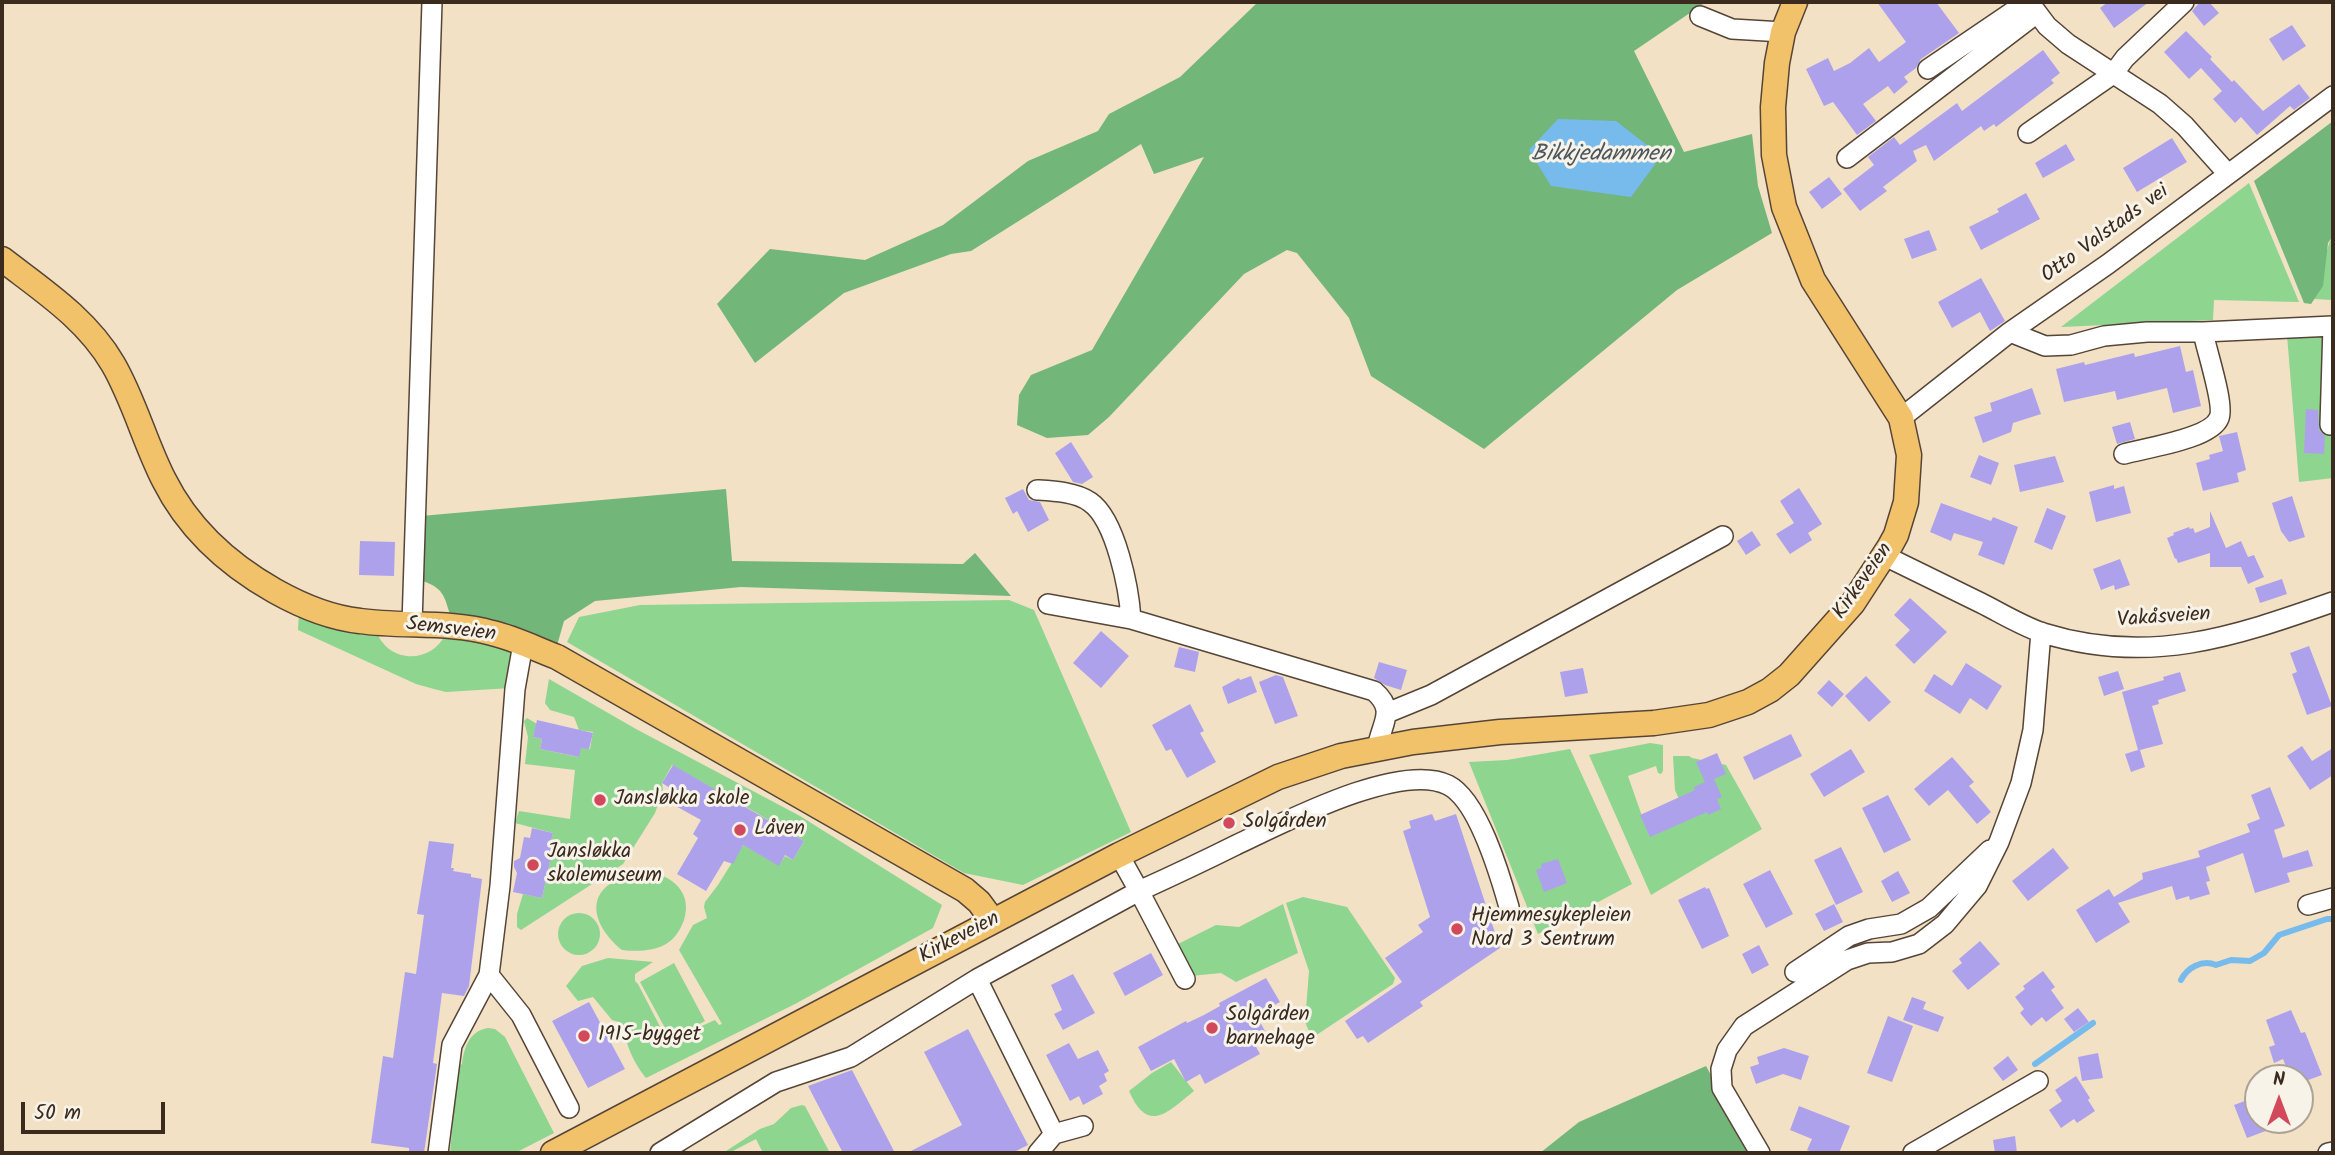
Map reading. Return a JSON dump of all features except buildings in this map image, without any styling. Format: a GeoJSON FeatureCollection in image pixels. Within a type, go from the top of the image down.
{"type":"FeatureCollection","features":[{"type":"Feature","properties":{"kind":"main road","name":"Kirkeveien"},"geometry":{"type":"LineString","coordinates":[[552,1153],[1119,855],[1266,782],[1323,761],[1449,737],[1624,726],[1709,715],[1737,707],[1770,690],[1797,667],[1853,603],[1896,536],[1906,502],[1909,455],[1900,418],[1813,280],[1784,206],[1774,155],[1773,107],[1783,32],[1796,2]]}},
{"type":"Feature","properties":{"kind":"main road","name":"Semsveien"},"geometry":{"type":"LineString","coordinates":[[2,259],[79,319],[95,339],[113,364],[164,481],[196,528],[215,548],[251,576],[316,609],[358,621],[491,632],[557,657],[965,890],[979,902],[993,921]]}},
{"type":"Feature","properties":{"kind":"street"},"geometry":{"type":"LineString","coordinates":[[412,624],[432,2]]}},
{"type":"Feature","properties":{"kind":"street"},"geometry":{"type":"LineString","coordinates":[[2028,133],[2113,74],[2125,58],[2184,2]]}},
{"type":"Feature","properties":{"kind":"street"},"geometry":{"type":"LineString","coordinates":[[2031,6],[2047,26],[2068,44],[2160,104],[2185,126],[2228,174]]}},
{"type":"Feature","properties":{"kind":"street"},"geometry":{"type":"LineString","coordinates":[[1928,69],[2031,6]]}},
{"type":"Feature","properties":{"kind":"street"},"geometry":{"type":"LineString","coordinates":[[1847,158],[2031,6]]}},
{"type":"Feature","properties":{"kind":"street"},"geometry":{"type":"LineString","coordinates":[[1700,16],[1732,29],[1783,32]]}},
{"type":"Feature","properties":{"kind":"street","name":"Otto Valstads vei"},"geometry":{"type":"LineString","coordinates":[[1900,418],[2010,332],[2108,264],[2333,96]]}},
{"type":"Feature","properties":{"kind":"street"},"geometry":{"type":"LineString","coordinates":[[2010,332],[2045,346],[2071,345],[2104,336],[2147,332],[2333,326],[2330,425]]}},
{"type":"Feature","properties":{"kind":"street"},"geometry":{"type":"LineString","coordinates":[[2124,454],[2193,437],[2213,426],[2219,418],[2221,408],[2203,332]]}},
{"type":"Feature","properties":{"kind":"street"},"geometry":{"type":"LineString","coordinates":[[1037,489],[1076,495],[1096,506],[1107,524],[1122,563],[1131,619]]}},
{"type":"Feature","properties":{"kind":"street"},"geometry":{"type":"LineString","coordinates":[[1387,713],[1431,695],[1723,536]]}},
{"type":"Feature","properties":{"kind":"street","name":"Vakåsveien"},"geometry":{"type":"LineString","coordinates":[[1885,556],[2041,632],[2085,643],[2129,648],[2192,645],[2233,636],[2333,602]]}},
{"type":"Feature","properties":{"kind":"street"},"geometry":{"type":"LineString","coordinates":[[1048,604],[1131,619],[1374,691],[1385,700],[1387,713],[1377,749]]}},
{"type":"Feature","properties":{"kind":"street"},"geometry":{"type":"LineString","coordinates":[[1760,1153],[1722,1088],[1721,1069],[1727,1050],[1744,1026],[1847,960],[1868,953],[1892,952],[1919,944],[1945,924],[1977,886],[2021,783],[2033,730],[2041,632]]}},
{"type":"Feature","properties":{"kind":"street"},"geometry":{"type":"LineString","coordinates":[[438,1153],[452,1045],[489,975],[500,886],[515,689],[523,644]]}},
{"type":"Feature","properties":{"kind":"street"},"geometry":{"type":"LineString","coordinates":[[660,1153],[776,1082],[851,1057],[976,979],[1139,891],[1345,796],[1400,782],[1431,779],[1450,785],[1467,800],[1496,864],[1509,907]]}},
{"type":"Feature","properties":{"kind":"street"},"geometry":{"type":"LineString","coordinates":[[1795,972],[1849,936],[1869,929],[1901,924],[1929,908],[1998,842]]}},
{"type":"Feature","properties":{"kind":"street"},"geometry":{"type":"LineString","coordinates":[[1119,855],[1185,979]]}},
{"type":"Feature","properties":{"kind":"street"},"geometry":{"type":"LineString","coordinates":[[2308,905],[2333,898]]}},
{"type":"Feature","properties":{"kind":"street"},"geometry":{"type":"LineString","coordinates":[[489,975],[521,1015],[569,1108]]}},
{"type":"Feature","properties":{"kind":"street"},"geometry":{"type":"LineString","coordinates":[[976,979],[1054,1135]]}},
{"type":"Feature","properties":{"kind":"street"},"geometry":{"type":"LineString","coordinates":[[1913,1153],[2038,1081]]}},
{"type":"Feature","properties":{"kind":"street"},"geometry":{"type":"LineString","coordinates":[[1038,1153],[1054,1135],[1083,1126]]}},
{"type":"Feature","properties":{"kind":"green space"},"geometry":{"type":"Polygon","coordinates":[[[1258,2],[1706,2],[1634,51],[1684,152],[1752,134],[1758,186],[1772,233],[1677,290],[1484,449],[1371,376],[1349,318],[1297,253],[1287,250],[1244,274],[1109,417],[1088,435],[1047,438],[1017,425],[1019,395],[1031,375],[1092,350],[1204,157],[1154,174],[1141,144],[971,251],[951,254],[844,293],[755,363],[717,304],[770,249],[865,260],[943,225],[1028,161],[1098,131],[1109,114],[1180,77],[1258,2]]]}},
{"type":"Feature","properties":{"kind":"green space"},"geometry":{"type":"Polygon","coordinates":[[[2333,121],[2333,236],[2328,243],[2323,286],[2311,304],[2304,303],[2254,181],[2333,121]]]}},
{"type":"Feature","properties":{"kind":"green space"},"geometry":{"type":"Polygon","coordinates":[[[2249,183],[2299,302],[2214,300],[2213,320],[2061,327],[2249,183]]]}},
{"type":"Feature","properties":{"kind":"green space"},"geometry":{"type":"Polygon","coordinates":[[[2333,236],[2333,300],[2314,299],[2321,283],[2329,243],[2333,236]]]}},
{"type":"Feature","properties":{"kind":"green space"},"geometry":{"type":"Polygon","coordinates":[[[2287,335],[2333,337],[2333,478],[2299,482],[2287,335]]]}},
{"type":"Feature","properties":{"kind":"green space"},"geometry":{"type":"Polygon","coordinates":[[[726,489],[732,561],[963,564],[975,553],[1011,596],[741,587],[595,601],[564,621],[556,649],[451,618],[439,589],[420,580],[421,516],[726,489]]]}},
{"type":"Feature","properties":{"kind":"green space"},"geometry":{"type":"Polygon","coordinates":[[[1009,600],[1034,610],[1131,832],[1023,885],[964,873],[567,642],[579,617],[640,605],[1009,600]]]}},
{"type":"Feature","properties":{"kind":"green space"},"geometry":{"type":"Polygon","coordinates":[[[299,611],[376,630],[390,649],[410,656],[431,651],[446,633],[506,645],[512,655],[511,688],[446,692],[416,684],[298,630],[299,611]]]}},
{"type":"Feature","properties":{"kind":"green space"},"geometry":{"type":"Polygon","coordinates":[[[549,679],[636,729],[800,816],[942,905],[933,928],[795,1004],[646,1078],[633,1057],[619,1022],[612,1020],[593,997],[578,1001],[566,986],[582,966],[608,958],[653,962],[635,974],[635,981],[668,1042],[680,1037],[682,1039],[695,1032],[695,1029],[715,1020],[719,1025],[722,1024],[679,950],[693,925],[707,918],[705,902],[743,845],[779,865],[785,856],[793,860],[804,841],[743,805],[744,803],[735,798],[733,800],[672,765],[662,783],[663,791],[655,813],[623,864],[521,930],[517,927],[517,914],[523,894],[542,898],[554,843],[551,842],[553,833],[515,823],[519,811],[570,819],[575,770],[525,764],[528,737],[524,721],[527,718],[537,724],[533,737],[542,739],[540,749],[578,757],[581,747],[590,749],[593,732],[579,730],[574,717],[550,710],[545,703],[549,679]]]}},
{"type":"Feature","properties":{"kind":"green space"},"geometry":{"type":"Polygon","coordinates":[[[1650,743],[1663,745],[1661,774],[1656,766],[1628,776],[1643,819],[1685,813],[1675,790],[1673,756],[1689,756],[1726,765],[1762,829],[1651,895],[1589,755],[1650,743]]]}},
{"type":"Feature","properties":{"kind":"green space"},"geometry":{"type":"Polygon","coordinates":[[[1570,749],[1632,884],[1538,934],[1469,762],[1507,760],[1570,749]]]}},
{"type":"Feature","properties":{"kind":"green space"},"geometry":{"type":"Polygon","coordinates":[[[638,870],[658,874],[675,884],[685,899],[684,920],[672,940],[664,945],[646,950],[622,950],[604,930],[596,905],[607,886],[638,870]]]}},
{"type":"Feature","properties":{"kind":"green space"},"geometry":{"type":"Polygon","coordinates":[[[1303,897],[1347,907],[1395,978],[1393,984],[1312,1038],[1305,1022],[1309,971],[1286,903],[1303,897]]]}},
{"type":"Feature","properties":{"kind":"green space"},"geometry":{"type":"Polygon","coordinates":[[[1283,904],[1298,953],[1236,982],[1221,973],[1191,976],[1174,946],[1216,925],[1239,927],[1283,904]]]}},
{"type":"Feature","properties":{"kind":"green space"},"geometry":{"type":"Polygon","coordinates":[[[579,913],[594,919],[600,934],[594,949],[579,955],[564,949],[558,934],[564,919],[579,913]]]}},
{"type":"Feature","properties":{"kind":"green space"},"geometry":{"type":"Polygon","coordinates":[[[674,963],[705,1021],[671,1039],[640,982],[674,963]]]}},
{"type":"Feature","properties":{"kind":"green space"},"geometry":{"type":"Polygon","coordinates":[[[488,1028],[495,1029],[505,1037],[554,1133],[515,1153],[450,1153],[458,1067],[462,1064],[466,1046],[472,1036],[488,1028]]]}},
{"type":"Feature","properties":{"kind":"green space"},"geometry":{"type":"Polygon","coordinates":[[[1171,1062],[1194,1091],[1167,1112],[1151,1116],[1144,1113],[1129,1091],[1171,1062]]]}},
{"type":"Feature","properties":{"kind":"green space"},"geometry":{"type":"Polygon","coordinates":[[[1706,1066],[1754,1153],[1540,1153],[1579,1122],[1706,1066]]]}},
{"type":"Feature","properties":{"kind":"green space"},"geometry":{"type":"Polygon","coordinates":[[[802,1105],[830,1153],[763,1153],[756,1139],[729,1153],[723,1153],[760,1129],[774,1124],[791,1108],[802,1105]]]}},
{"type":"Feature","properties":{"kind":"water","name":"Bikkjedammen"},"geometry":{"type":"Polygon","coordinates":[[[1558,119],[1616,121],[1661,156],[1631,197],[1551,186],[1529,150],[1558,119]]]}},
{"type":"Feature","properties":{"kind":"waterway"},"geometry":{"type":"LineString","coordinates":[[2181,980],[2191,968],[2200,964],[2216,965],[2231,960],[2250,961],[2264,953],[2279,935],[2333,919]]}},
{"type":"Feature","properties":{"kind":"waterway"},"geometry":{"type":"LineString","coordinates":[[2035,1064],[2093,1023]]}},
{"type":"Feature","properties":{"kind":"place","name":"Jansløkka skole"},"geometry":{"type":"Point","coordinates":[600,800]}},
{"type":"Feature","properties":{"kind":"place","name":"Solgården"},"geometry":{"type":"Point","coordinates":[1229,823]}},
{"type":"Feature","properties":{"kind":"place","name":"Låven"},"geometry":{"type":"Point","coordinates":[740,830]}},
{"type":"Feature","properties":{"kind":"place","name":"Jansløkka skolemuseum"},"geometry":{"type":"Point","coordinates":[533,865]}},
{"type":"Feature","properties":{"kind":"place","name":"Hjemmesykepleien Nord 3 Sentrum"},"geometry":{"type":"Point","coordinates":[1457,929]}},
{"type":"Feature","properties":{"kind":"place","name":"Solgården barnehage"},"geometry":{"type":"Point","coordinates":[1212,1028]}},
{"type":"Feature","properties":{"kind":"place","name":"1915-bygget"},"geometry":{"type":"Point","coordinates":[584,1036]}}]}
